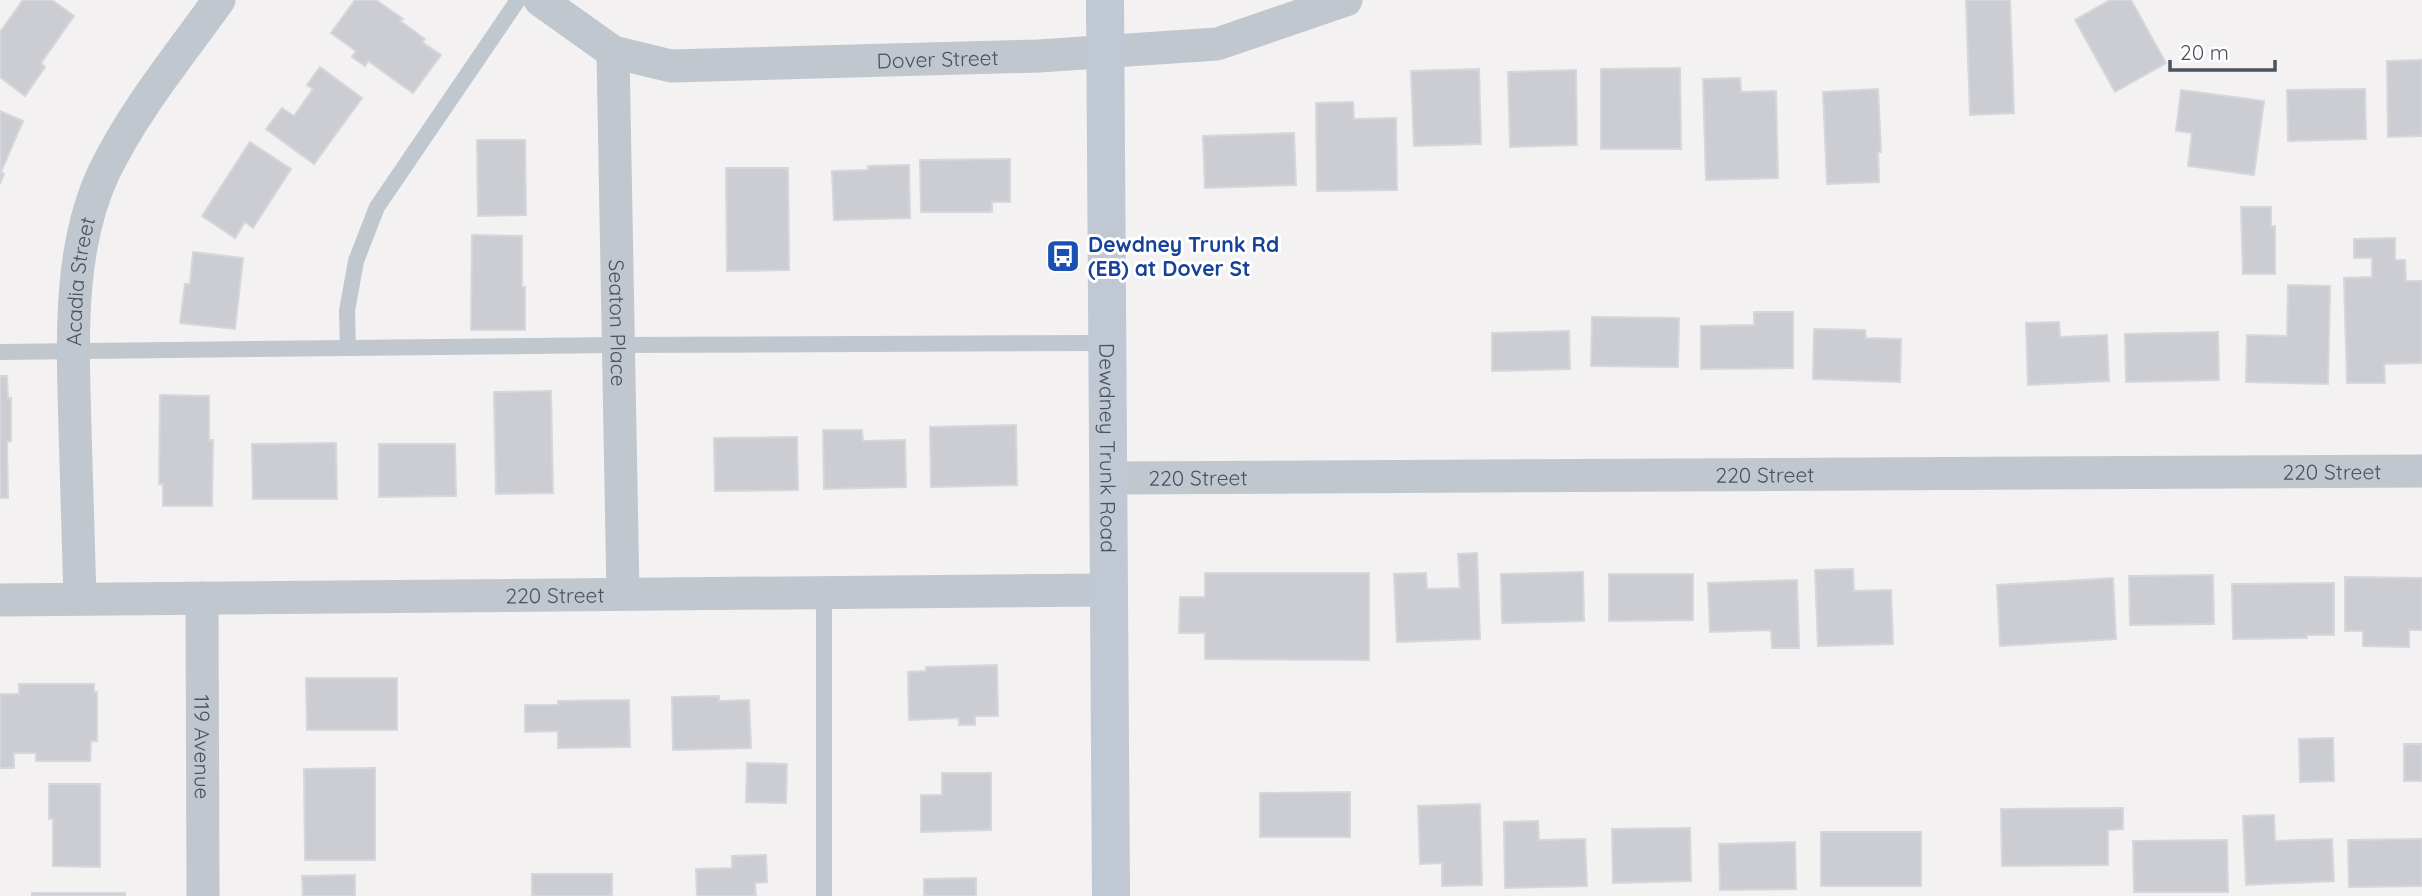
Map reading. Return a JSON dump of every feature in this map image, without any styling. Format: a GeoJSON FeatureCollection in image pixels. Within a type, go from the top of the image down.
{"type":"FeatureCollection","features":[{"type":"Feature","properties":{"kind":"main road","name":"Dewdney Trunk Road"},"geometry":{"type":"LineString","coordinates":[[1105,0],[1111,896]]}},
{"type":"Feature","properties":{"kind":"street","name":"Acadia Street"},"geometry":{"type":"LineString","coordinates":[[80,599],[73,351],[77,279],[86,227],[103,175],[126,130],[219,0]]}},
{"type":"Feature","properties":{"kind":"street","name":"Dover Street"},"geometry":{"type":"LineString","coordinates":[[540,0],[612,52],[671,66],[1106,53],[1217,44],[1346,0]]}},
{"type":"Feature","properties":{"kind":"street","name":"Seaton Place"},"geometry":{"type":"LineString","coordinates":[[612,52],[623,594]]}},
{"type":"Feature","properties":{"kind":"street","name":"220 Street"},"geometry":{"type":"LineString","coordinates":[[1109,478],[2422,471]]}},
{"type":"Feature","properties":{"kind":"street","name":"220 Street"},"geometry":{"type":"LineString","coordinates":[[0,600],[1109,590]]}},
{"type":"Feature","properties":{"kind":"street","name":"119 Avenue"},"geometry":{"type":"LineString","coordinates":[[202,598],[203,896]]}},
{"type":"Feature","properties":{"kind":"lane"},"geometry":{"type":"LineString","coordinates":[[348,348],[347,311],[356,261],[377,207],[518,0]]}},
{"type":"Feature","properties":{"kind":"lane"},"geometry":{"type":"LineString","coordinates":[[0,352],[1107,343]]}},
{"type":"Feature","properties":{"kind":"lane"},"geometry":{"type":"LineString","coordinates":[[824,592],[824,896]]}},
{"type":"Feature","properties":{"kind":"building"},"geometry":{"type":"Polygon","coordinates":[[[23,0],[52,0],[74,16],[41,63],[45,67],[25,96],[0,77],[0,32],[23,0]]]}},
{"type":"Feature","properties":{"kind":"building"},"geometry":{"type":"Polygon","coordinates":[[[355,0],[376,0],[403,19],[400,21],[425,39],[422,42],[441,55],[413,93],[368,61],[365,66],[352,57],[356,51],[331,33],[355,0]]]}},
{"type":"Feature","properties":{"kind":"building"},"geometry":{"type":"Polygon","coordinates":[[[1966,0],[2010,0],[2014,113],[1970,115],[1966,0]]]}},
{"type":"Feature","properties":{"kind":"building"},"geometry":{"type":"Polygon","coordinates":[[[2110,0],[2131,0],[2166,63],[2115,92],[2075,20],[2110,0]]]}},
{"type":"Feature","properties":{"kind":"building"},"geometry":{"type":"Polygon","coordinates":[[[2422,60],[2422,136],[2388,137],[2387,61],[2422,60]]]}},
{"type":"Feature","properties":{"kind":"building"},"geometry":{"type":"Polygon","coordinates":[[[320,67],[362,98],[314,164],[266,129],[282,108],[294,116],[313,89],[307,85],[320,67]]]}},
{"type":"Feature","properties":{"kind":"building"},"geometry":{"type":"Polygon","coordinates":[[[1680,68],[1681,149],[1601,149],[1601,69],[1680,68]]]}},
{"type":"Feature","properties":{"kind":"building"},"geometry":{"type":"Polygon","coordinates":[[[1479,69],[1481,144],[1414,146],[1411,71],[1479,69]]]}},
{"type":"Feature","properties":{"kind":"building"},"geometry":{"type":"Polygon","coordinates":[[[1576,70],[1577,145],[1510,147],[1508,72],[1576,70]]]}},
{"type":"Feature","properties":{"kind":"building"},"geometry":{"type":"Polygon","coordinates":[[[1740,78],[1741,92],[1776,91],[1778,178],[1706,180],[1703,79],[1740,78]]]}},
{"type":"Feature","properties":{"kind":"building"},"geometry":{"type":"Polygon","coordinates":[[[1878,89],[1881,152],[1878,152],[1879,182],[1827,184],[1823,92],[1878,89]]]}},
{"type":"Feature","properties":{"kind":"building"},"geometry":{"type":"Polygon","coordinates":[[[2365,89],[2366,139],[2288,141],[2287,90],[2365,89]]]}},
{"type":"Feature","properties":{"kind":"building"},"geometry":{"type":"Polygon","coordinates":[[[2181,90],[2264,101],[2254,175],[2188,166],[2192,133],[2176,131],[2181,90]]]}},
{"type":"Feature","properties":{"kind":"building"},"geometry":{"type":"Polygon","coordinates":[[[1353,102],[1354,119],[1396,118],[1397,190],[1317,191],[1316,103],[1353,102]]]}},
{"type":"Feature","properties":{"kind":"building"},"geometry":{"type":"Polygon","coordinates":[[[0,111],[23,121],[1,172],[4,174],[0,184],[0,111]]]}},
{"type":"Feature","properties":{"kind":"building"},"geometry":{"type":"Polygon","coordinates":[[[1294,133],[1296,185],[1205,188],[1203,136],[1294,133]]]}},
{"type":"Feature","properties":{"kind":"building"},"geometry":{"type":"Polygon","coordinates":[[[477,140],[525,140],[526,215],[478,216],[477,140]]]}},
{"type":"Feature","properties":{"kind":"building"},"geometry":{"type":"Polygon","coordinates":[[[250,142],[291,169],[253,228],[245,222],[235,238],[202,216],[250,142]]]}},
{"type":"Feature","properties":{"kind":"building"},"geometry":{"type":"Polygon","coordinates":[[[1010,159],[1010,202],[992,202],[992,212],[921,212],[920,160],[1010,159]]]}},
{"type":"Feature","properties":{"kind":"building"},"geometry":{"type":"Polygon","coordinates":[[[909,165],[910,218],[834,220],[832,171],[868,170],[868,166],[909,165]]]}},
{"type":"Feature","properties":{"kind":"building"},"geometry":{"type":"Polygon","coordinates":[[[726,168],[788,168],[789,270],[727,271],[726,168]]]}},
{"type":"Feature","properties":{"kind":"building"},"geometry":{"type":"Polygon","coordinates":[[[2241,207],[2271,207],[2271,227],[2275,226],[2275,274],[2243,274],[2241,207]]]}},
{"type":"Feature","properties":{"kind":"building"},"geometry":{"type":"Polygon","coordinates":[[[472,235],[522,236],[525,330],[471,330],[472,235]]]}},
{"type":"Feature","properties":{"kind":"building"},"geometry":{"type":"Polygon","coordinates":[[[2395,238],[2395,260],[2405,260],[2406,281],[2422,281],[2422,363],[2384,364],[2385,383],[2347,383],[2344,278],[2372,277],[2372,258],[2354,258],[2354,239],[2395,238]]]}},
{"type":"Feature","properties":{"kind":"building"},"geometry":{"type":"Polygon","coordinates":[[[193,252],[243,258],[235,329],[180,323],[185,284],[190,284],[193,252]]]}},
{"type":"Feature","properties":{"kind":"building"},"geometry":{"type":"Polygon","coordinates":[[[2288,285],[2330,286],[2328,384],[2246,382],[2247,335],[2287,336],[2288,285]]]}},
{"type":"Feature","properties":{"kind":"building"},"geometry":{"type":"Polygon","coordinates":[[[1754,312],[1793,312],[1793,368],[1701,369],[1701,326],[1754,325],[1754,312]]]}},
{"type":"Feature","properties":{"kind":"building"},"geometry":{"type":"Polygon","coordinates":[[[1592,317],[1679,318],[1678,367],[1591,366],[1592,317]]]}},
{"type":"Feature","properties":{"kind":"building"},"geometry":{"type":"Polygon","coordinates":[[[2059,322],[2060,337],[2107,335],[2109,381],[2028,385],[2026,323],[2059,322]]]}},
{"type":"Feature","properties":{"kind":"building"},"geometry":{"type":"Polygon","coordinates":[[[1814,329],[1865,330],[1866,338],[1901,339],[1900,382],[1813,379],[1814,329]]]}},
{"type":"Feature","properties":{"kind":"building"},"geometry":{"type":"Polygon","coordinates":[[[1569,331],[1570,369],[1492,371],[1492,333],[1569,331]]]}},
{"type":"Feature","properties":{"kind":"building"},"geometry":{"type":"Polygon","coordinates":[[[2218,332],[2219,380],[2126,382],[2125,334],[2218,332]]]}},
{"type":"Feature","properties":{"kind":"building"},"geometry":{"type":"Polygon","coordinates":[[[0,376],[7,376],[8,398],[11,398],[11,441],[7,442],[8,498],[0,498],[0,376]]]}},
{"type":"Feature","properties":{"kind":"building"},"geometry":{"type":"Polygon","coordinates":[[[551,391],[553,493],[496,494],[494,392],[551,391]]]}},
{"type":"Feature","properties":{"kind":"building"},"geometry":{"type":"Polygon","coordinates":[[[160,395],[209,396],[209,440],[213,440],[212,506],[163,506],[163,484],[159,484],[160,395]]]}},
{"type":"Feature","properties":{"kind":"building"},"geometry":{"type":"Polygon","coordinates":[[[1016,425],[1017,485],[931,487],[930,427],[1016,425]]]}},
{"type":"Feature","properties":{"kind":"building"},"geometry":{"type":"Polygon","coordinates":[[[823,430],[862,430],[863,441],[905,440],[906,487],[824,489],[823,430]]]}},
{"type":"Feature","properties":{"kind":"building"},"geometry":{"type":"Polygon","coordinates":[[[797,437],[798,490],[715,491],[714,438],[797,437]]]}},
{"type":"Feature","properties":{"kind":"building"},"geometry":{"type":"Polygon","coordinates":[[[336,443],[337,499],[253,499],[252,444],[336,443]]]}},
{"type":"Feature","properties":{"kind":"building"},"geometry":{"type":"Polygon","coordinates":[[[379,444],[455,444],[456,496],[379,497],[379,444]]]}},
{"type":"Feature","properties":{"kind":"building"},"geometry":{"type":"Polygon","coordinates":[[[1477,553],[1480,639],[1397,642],[1394,574],[1426,573],[1427,589],[1460,588],[1458,554],[1477,553]]]}},
{"type":"Feature","properties":{"kind":"building"},"geometry":{"type":"Polygon","coordinates":[[[1853,569],[1854,591],[1891,590],[1893,644],[1818,646],[1815,570],[1853,569]]]}},
{"type":"Feature","properties":{"kind":"building"},"geometry":{"type":"Polygon","coordinates":[[[1583,572],[1584,621],[1502,623],[1501,574],[1583,572]]]}},
{"type":"Feature","properties":{"kind":"building"},"geometry":{"type":"Polygon","coordinates":[[[1205,573],[1369,573],[1369,660],[1205,659],[1205,633],[1179,633],[1180,597],[1205,597],[1205,573]]]}},
{"type":"Feature","properties":{"kind":"building"},"geometry":{"type":"Polygon","coordinates":[[[1609,574],[1693,574],[1693,620],[1609,621],[1609,574]]]}},
{"type":"Feature","properties":{"kind":"building"},"geometry":{"type":"Polygon","coordinates":[[[2213,575],[2214,624],[2130,625],[2129,576],[2213,575]]]}},
{"type":"Feature","properties":{"kind":"building"},"geometry":{"type":"Polygon","coordinates":[[[2345,577],[2422,578],[2422,630],[2409,630],[2409,647],[2363,646],[2363,631],[2345,631],[2345,577]]]}},
{"type":"Feature","properties":{"kind":"building"},"geometry":{"type":"Polygon","coordinates":[[[2113,578],[2116,639],[2000,646],[1997,585],[2113,578]]]}},
{"type":"Feature","properties":{"kind":"building"},"geometry":{"type":"Polygon","coordinates":[[[1797,580],[1799,648],[1772,648],[1771,630],[1710,632],[1708,583],[1797,580]]]}},
{"type":"Feature","properties":{"kind":"building"},"geometry":{"type":"Polygon","coordinates":[[[2334,583],[2334,635],[2233,639],[2232,584],[2334,583]]]}},
{"type":"Feature","properties":{"kind":"building"},"geometry":{"type":"Polygon","coordinates":[[[997,665],[998,716],[975,716],[975,725],[959,725],[959,718],[909,720],[908,672],[926,671],[926,667],[997,665]]]}},
{"type":"Feature","properties":{"kind":"building"},"geometry":{"type":"Polygon","coordinates":[[[306,678],[397,678],[397,730],[307,730],[306,678]]]}},
{"type":"Feature","properties":{"kind":"building"},"geometry":{"type":"Polygon","coordinates":[[[19,684],[94,684],[94,692],[97,692],[97,741],[91,741],[90,761],[36,761],[36,753],[14,753],[14,768],[0,768],[0,694],[19,694],[19,684]]]}},
{"type":"Feature","properties":{"kind":"building"},"geometry":{"type":"Polygon","coordinates":[[[719,696],[719,701],[749,700],[751,748],[673,750],[672,697],[719,696]]]}},
{"type":"Feature","properties":{"kind":"building"},"geometry":{"type":"Polygon","coordinates":[[[629,700],[630,747],[558,748],[558,731],[525,732],[525,705],[558,705],[558,701],[629,700]]]}},
{"type":"Feature","properties":{"kind":"building"},"geometry":{"type":"Polygon","coordinates":[[[2333,738],[2334,781],[2300,782],[2299,739],[2333,738]]]}},
{"type":"Feature","properties":{"kind":"building"},"geometry":{"type":"Polygon","coordinates":[[[2404,744],[2422,744],[2422,781],[2404,781],[2404,744]]]}},
{"type":"Feature","properties":{"kind":"building"},"geometry":{"type":"Polygon","coordinates":[[[747,763],[787,764],[786,803],[746,802],[747,763]]]}},
{"type":"Feature","properties":{"kind":"building"},"geometry":{"type":"Polygon","coordinates":[[[375,768],[375,860],[305,860],[304,769],[375,768]]]}},
{"type":"Feature","properties":{"kind":"building"},"geometry":{"type":"Polygon","coordinates":[[[942,773],[991,773],[991,830],[921,832],[921,795],[942,795],[942,773]]]}},
{"type":"Feature","properties":{"kind":"building"},"geometry":{"type":"Polygon","coordinates":[[[49,784],[100,784],[100,867],[53,866],[53,819],[49,819],[49,784]]]}},
{"type":"Feature","properties":{"kind":"building"},"geometry":{"type":"Polygon","coordinates":[[[1350,792],[1350,837],[1260,837],[1260,793],[1350,792]]]}},
{"type":"Feature","properties":{"kind":"building"},"geometry":{"type":"Polygon","coordinates":[[[1480,804],[1482,885],[1442,886],[1442,863],[1420,864],[1418,806],[1480,804]]]}},
{"type":"Feature","properties":{"kind":"building"},"geometry":{"type":"Polygon","coordinates":[[[2123,808],[2123,829],[2108,830],[2108,865],[2002,866],[2001,809],[2123,808]]]}},
{"type":"Feature","properties":{"kind":"building"},"geometry":{"type":"Polygon","coordinates":[[[2274,815],[2275,841],[2332,839],[2334,881],[2246,885],[2243,816],[2274,815]]]}},
{"type":"Feature","properties":{"kind":"building"},"geometry":{"type":"Polygon","coordinates":[[[1538,821],[1539,840],[1585,839],[1587,886],[1505,888],[1504,822],[1538,821]]]}},
{"type":"Feature","properties":{"kind":"building"},"geometry":{"type":"Polygon","coordinates":[[[1690,828],[1691,881],[1613,883],[1612,829],[1690,828]]]}},
{"type":"Feature","properties":{"kind":"building"},"geometry":{"type":"Polygon","coordinates":[[[1821,832],[1921,832],[1921,886],[1821,886],[1821,832]]]}},
{"type":"Feature","properties":{"kind":"building"},"geometry":{"type":"Polygon","coordinates":[[[2422,839],[2422,886],[2349,887],[2348,840],[2422,839]]]}},
{"type":"Feature","properties":{"kind":"building"},"geometry":{"type":"Polygon","coordinates":[[[2227,840],[2228,892],[2134,892],[2133,841],[2227,840]]]}},
{"type":"Feature","properties":{"kind":"building"},"geometry":{"type":"Polygon","coordinates":[[[1795,842],[1796,889],[1720,890],[1719,844],[1795,842]]]}},
{"type":"Feature","properties":{"kind":"building"},"geometry":{"type":"Polygon","coordinates":[[[766,855],[767,882],[755,883],[756,896],[697,896],[696,869],[732,868],[732,856],[766,855]]]}},
{"type":"Feature","properties":{"kind":"building"},"geometry":{"type":"Polygon","coordinates":[[[532,874],[612,874],[612,896],[532,896],[532,874]]]}},
{"type":"Feature","properties":{"kind":"building"},"geometry":{"type":"Polygon","coordinates":[[[355,875],[355,896],[303,896],[302,876],[355,875]]]}},
{"type":"Feature","properties":{"kind":"building"},"geometry":{"type":"Polygon","coordinates":[[[976,878],[976,896],[924,896],[924,879],[976,878]]]}},
{"type":"Feature","properties":{"kind":"building"},"geometry":{"type":"Polygon","coordinates":[[[32,893],[125,893],[125,896],[32,896],[32,893]]]}},
{"type":"Feature","properties":{"kind":"place","name":"Dewdney Trunk Rd (EB) at Dover St"},"geometry":{"type":"Point","coordinates":[1063,256]}}]}
